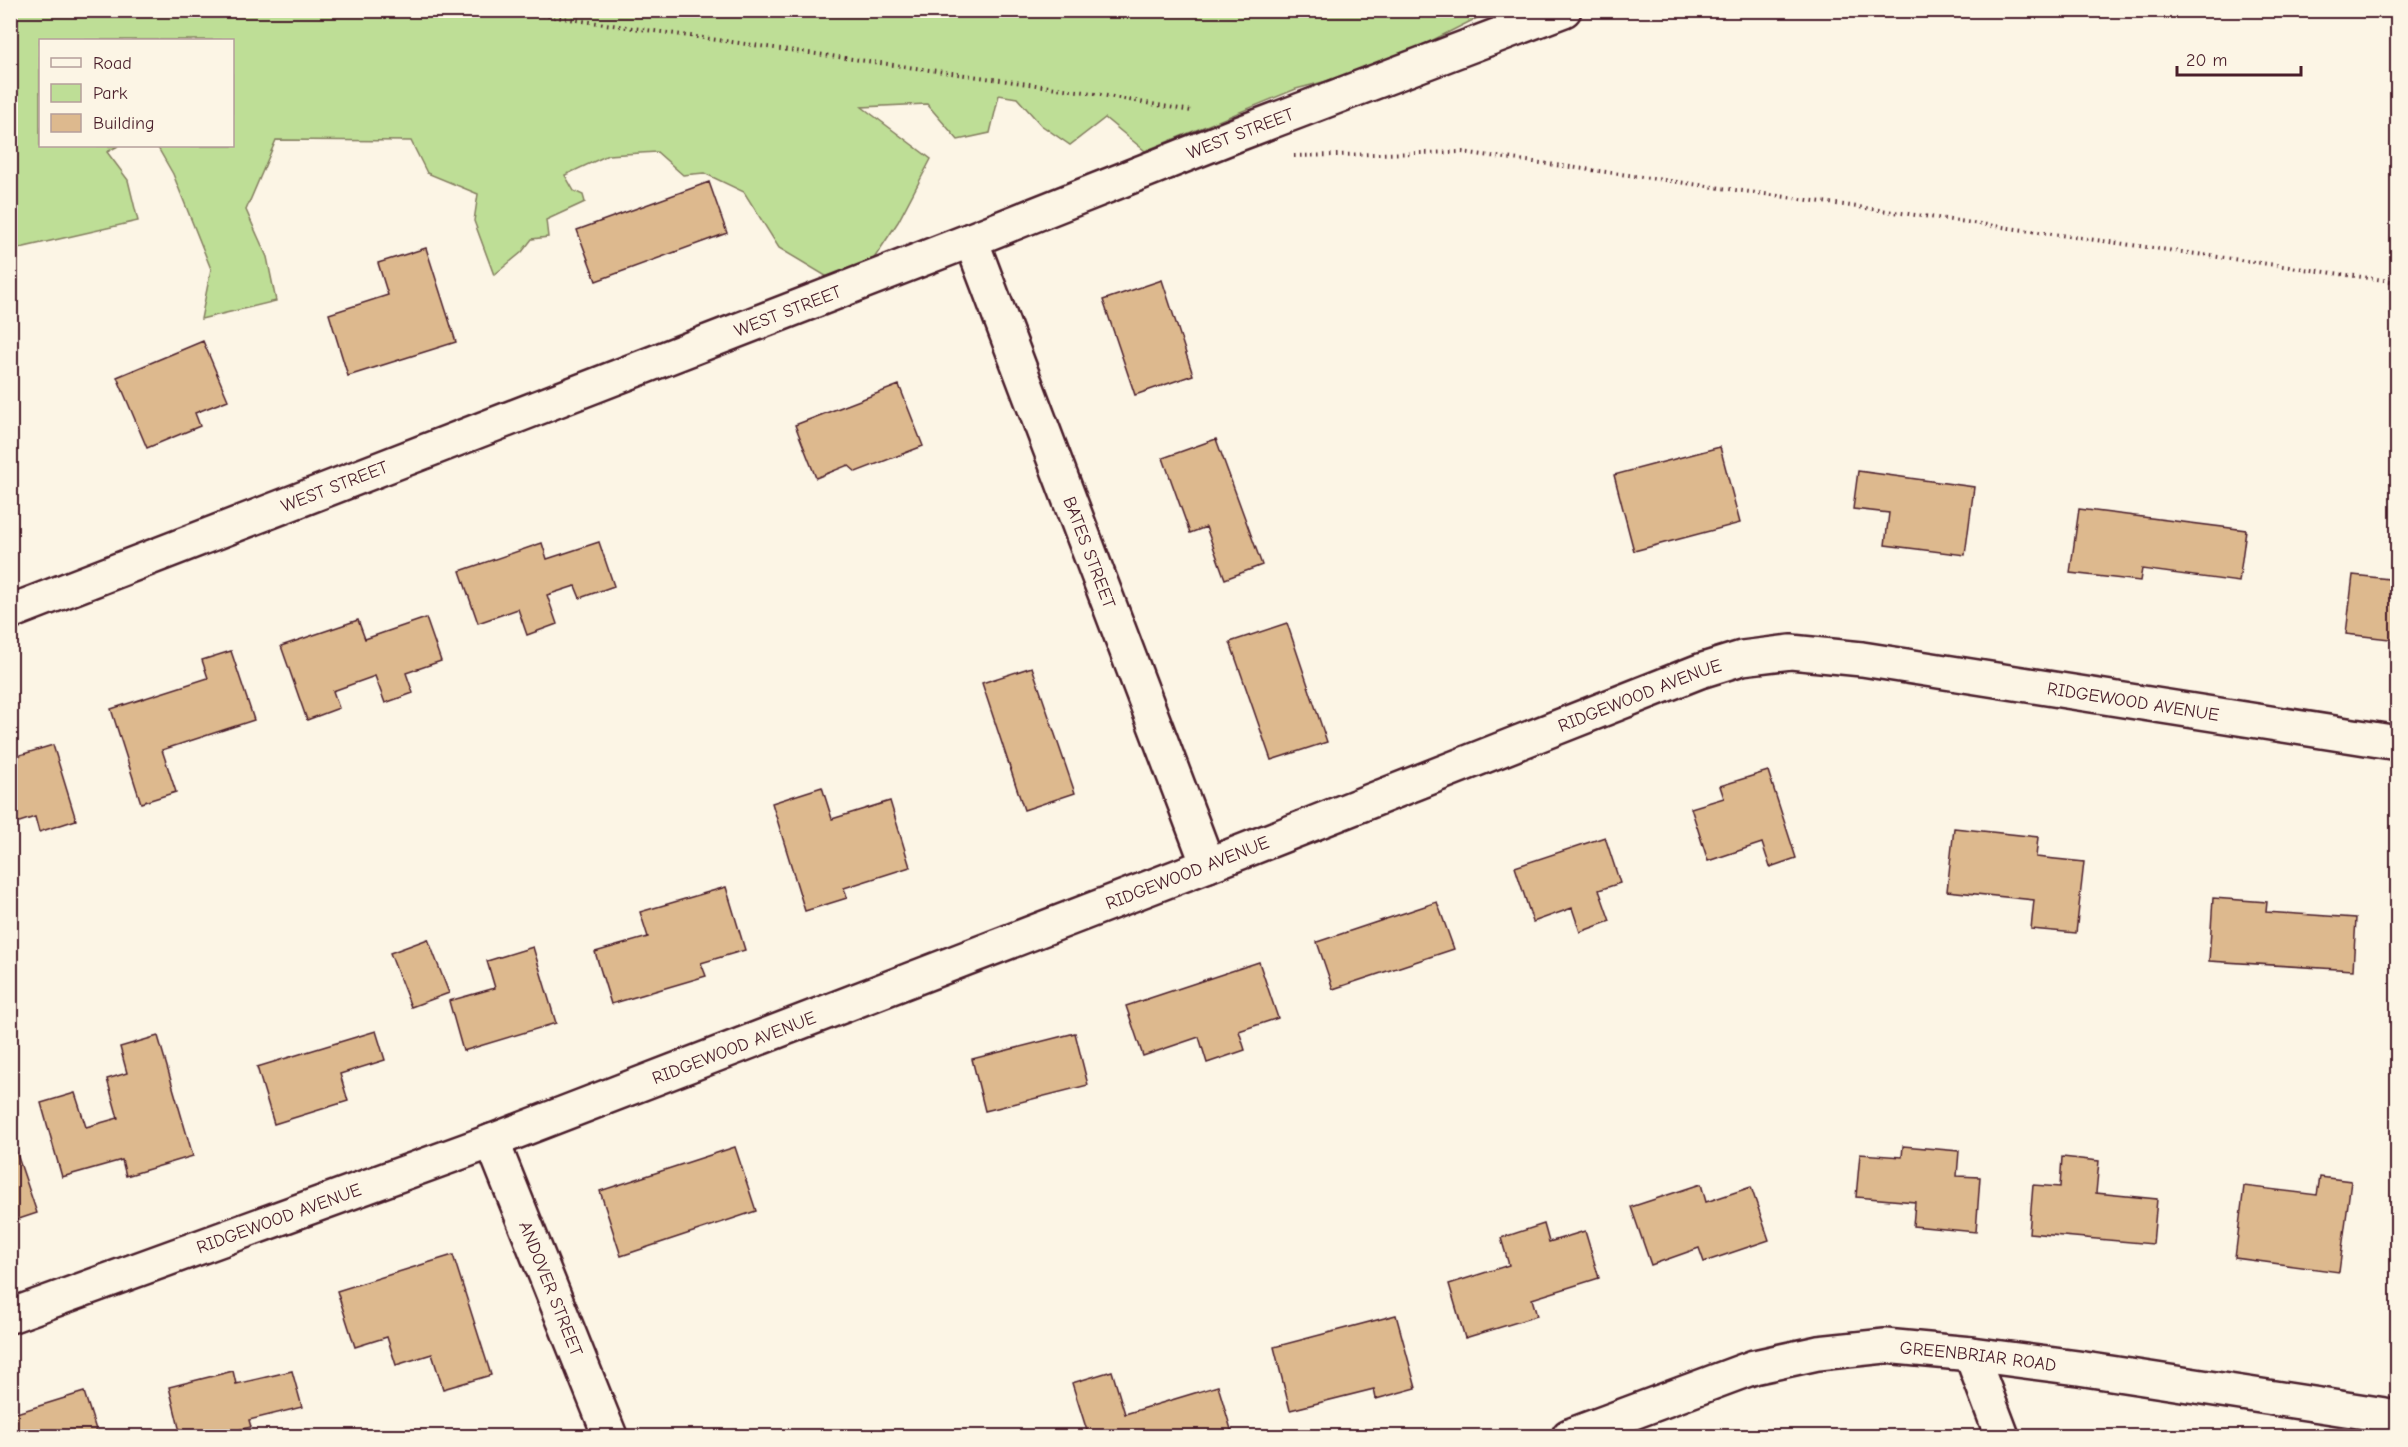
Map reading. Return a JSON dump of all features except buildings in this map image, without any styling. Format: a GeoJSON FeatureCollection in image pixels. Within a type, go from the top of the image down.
{"type":"FeatureCollection","features":[{"type":"Feature","properties":{"kind":"street","name":"WEST STREET"},"geometry":{"type":"LineString","coordinates":[[10,612],[971,240],[1238,134],[1564,10]]}},
{"type":"Feature","properties":{"kind":"street","name":"BATES STREET"},"geometry":{"type":"LineString","coordinates":[[971,240],[1208,864]]}},
{"type":"Feature","properties":{"kind":"street","name":"RIDGEWOOD AVENUE"},"geometry":{"type":"LineString","coordinates":[[10,1316],[492,1141],[1700,671],[1742,658],[1791,652],[1862,659],[2397,743]]}},
{"type":"Feature","properties":{"kind":"street","name":"ANDOVER STREET"},"geometry":{"type":"LineString","coordinates":[[492,1141],[610,1437]]}},
{"type":"Feature","properties":{"kind":"street","name":"GREENBRIAR ROAD"},"geometry":{"type":"LineString","coordinates":[[1569,1437],[1754,1367],[1818,1353],[1885,1346],[1971,1354],[2397,1417]]}},
{"type":"Feature","properties":{"kind":"street"},"geometry":{"type":"LineString","coordinates":[[1971,1354],[2002,1437]]}},
{"type":"Feature","properties":{"kind":"path"},"geometry":{"type":"LineString","coordinates":[[506,10],[1085,92],[1210,114],[1274,156],[1462,152],[2397,282]]}},
{"type":"Feature","properties":{"kind":"green space"},"geometry":{"type":"Polygon","coordinates":[[[10,11],[1491,11],[1377,68],[1296,89],[1145,151],[1105,118],[1070,145],[1041,125],[1017,98],[999,95],[990,133],[958,140],[927,104],[862,107],[931,159],[898,222],[871,263],[829,278],[779,248],[744,192],[704,173],[683,175],[657,152],[608,155],[565,175],[574,191],[583,195],[585,202],[546,220],[548,237],[532,239],[522,252],[494,275],[474,221],[478,194],[427,173],[411,141],[276,140],[246,210],[267,257],[276,301],[201,319],[211,269],[173,174],[158,147],[234,147],[234,39],[39,39],[39,147],[116,147],[107,152],[128,180],[138,221],[11,250],[10,11]]]}}]}
